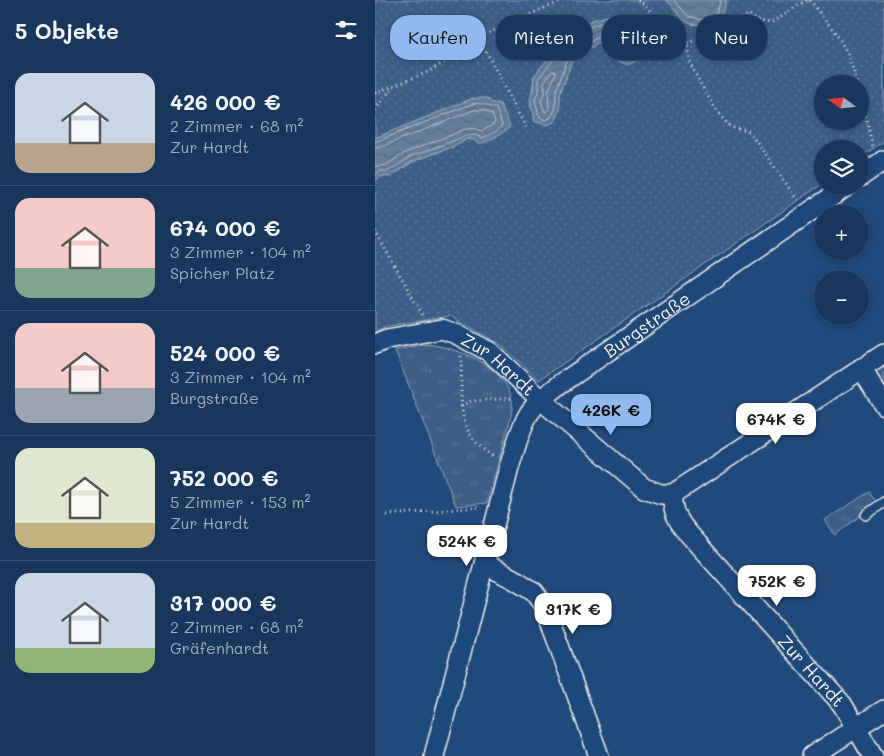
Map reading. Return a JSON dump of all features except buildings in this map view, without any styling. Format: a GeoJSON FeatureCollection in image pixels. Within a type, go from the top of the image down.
{"type":"FeatureCollection","features":[{"type":"Feature","properties":{"kind":"street"},"geometry":{"type":"LineString","coordinates":[[869,171],[880,163]]}},
{"type":"Feature","properties":{"kind":"street","name":"Burgstraße"},"geometry":{"type":"LineString","coordinates":[[434,756],[511,464],[525,422],[539,398],[835,195]]}},
{"type":"Feature","properties":{"kind":"street","name":"Zur Hardt"},"geometry":{"type":"LineString","coordinates":[[375,344],[387,339],[431,330],[442,329],[456,334],[490,352],[539,398],[644,488],[661,494],[673,494],[672,505],[675,516],[702,549],[842,704],[873,756]]}},
{"type":"Feature","properties":{"kind":"street"},"geometry":{"type":"LineString","coordinates":[[673,494],[884,354]]}},
{"type":"Feature","properties":{"kind":"street"},"geometry":{"type":"LineString","coordinates":[[861,368],[884,405]]}},
{"type":"Feature","properties":{"kind":"street"},"geometry":{"type":"LineString","coordinates":[[485,564],[534,592],[545,607],[599,756]]}},
{"type":"Feature","properties":{"kind":"street"},"geometry":{"type":"LineString","coordinates":[[811,756],[884,710]]}},
{"type":"Feature","properties":{"kind":"lane"},"geometry":{"type":"LineString","coordinates":[[866,515],[884,502]]}},
{"type":"Feature","properties":{"kind":"path"},"geometry":{"type":"LineString","coordinates":[[486,35],[522,17],[565,0]]}},
{"type":"Feature","properties":{"kind":"path"},"geometry":{"type":"LineString","coordinates":[[638,0],[645,4],[671,36],[687,43],[719,32],[749,14],[755,20],[771,23],[808,0],[839,38],[855,75]]}},
{"type":"Feature","properties":{"kind":"path"},"geometry":{"type":"LineString","coordinates":[[687,43],[690,61],[697,76],[723,117],[735,129],[743,128],[750,132],[807,215]]}},
{"type":"Feature","properties":{"kind":"path"},"geometry":{"type":"LineString","coordinates":[[486,51],[527,130]]}},
{"type":"Feature","properties":{"kind":"path"},"geometry":{"type":"LineString","coordinates":[[375,93],[428,72],[448,60]]}},
{"type":"Feature","properties":{"kind":"path"},"geometry":{"type":"LineString","coordinates":[[375,110],[393,86]]}},
{"type":"Feature","properties":{"kind":"path"},"geometry":{"type":"LineString","coordinates":[[869,130],[873,148],[880,163]]}},
{"type":"Feature","properties":{"kind":"path"},"geometry":{"type":"LineString","coordinates":[[375,232],[431,330]]}},
{"type":"Feature","properties":{"kind":"path"},"geometry":{"type":"LineString","coordinates":[[456,334],[461,357],[461,406],[464,426],[483,450],[495,458],[511,464]]}},
{"type":"Feature","properties":{"kind":"path"},"geometry":{"type":"LineString","coordinates":[[461,406],[471,401],[539,398]]}},
{"type":"Feature","properties":{"kind":"path"},"geometry":{"type":"LineString","coordinates":[[387,515],[499,506]]}},
{"type":"Feature","properties":{"kind":"green space"},"geometry":{"type":"Polygon","coordinates":[[[375,0],[667,0],[680,15],[602,15],[602,19],[592,24],[592,15],[496,15],[496,60],[546,60],[534,76],[530,107],[533,119],[560,101],[560,93],[572,60],[592,60],[592,47],[602,40],[602,60],[686,60],[686,21],[696,24],[696,60],[767,60],[767,15],[720,15],[726,0],[884,0],[884,141],[869,152],[869,140],[814,140],[814,190],[539,380],[500,344],[450,316],[388,326],[375,331],[375,181],[381,176],[400,171],[412,162],[460,144],[467,139],[479,143],[509,128],[500,104],[471,99],[375,138],[375,0]]]}},
{"type":"Feature","properties":{"kind":"green space"},"geometry":{"type":"Polygon","coordinates":[[[427,344],[465,354],[479,360],[500,377],[508,388],[512,400],[510,420],[487,503],[456,506],[395,350],[427,344]]]}},
{"type":"Feature","properties":{"kind":"green space"},"geometry":{"type":"Polygon","coordinates":[[[884,364],[884,391],[876,372],[884,364]]]}},
{"type":"Feature","properties":{"kind":"green space"},"geometry":{"type":"Polygon","coordinates":[[[869,492],[877,503],[835,535],[825,520],[869,492]]]}},
{"type":"Feature","properties":{"kind":"water"},"geometry":{"type":"Polygon","coordinates":[[[667,0],[726,0],[720,15],[696,15],[696,24],[686,21],[686,15],[680,15],[667,0]]]}},
{"type":"Feature","properties":{"kind":"water"},"geometry":{"type":"Polygon","coordinates":[[[602,17],[602,40],[592,47],[592,20],[602,17]]]}},
{"type":"Feature","properties":{"kind":"water"},"geometry":{"type":"Polygon","coordinates":[[[546,60],[572,60],[560,93],[560,111],[553,123],[546,125],[533,121],[534,116],[530,100],[534,76],[546,60]]]}},
{"type":"Feature","properties":{"kind":"water"},"geometry":{"type":"Polygon","coordinates":[[[617,60],[637,60],[627,65],[617,60]]]}},
{"type":"Feature","properties":{"kind":"water"},"geometry":{"type":"Polygon","coordinates":[[[486,98],[493,103],[500,104],[510,126],[509,128],[486,142],[477,143],[472,139],[466,140],[416,160],[390,177],[381,176],[375,181],[375,138],[471,99],[486,98]]]}}]}
